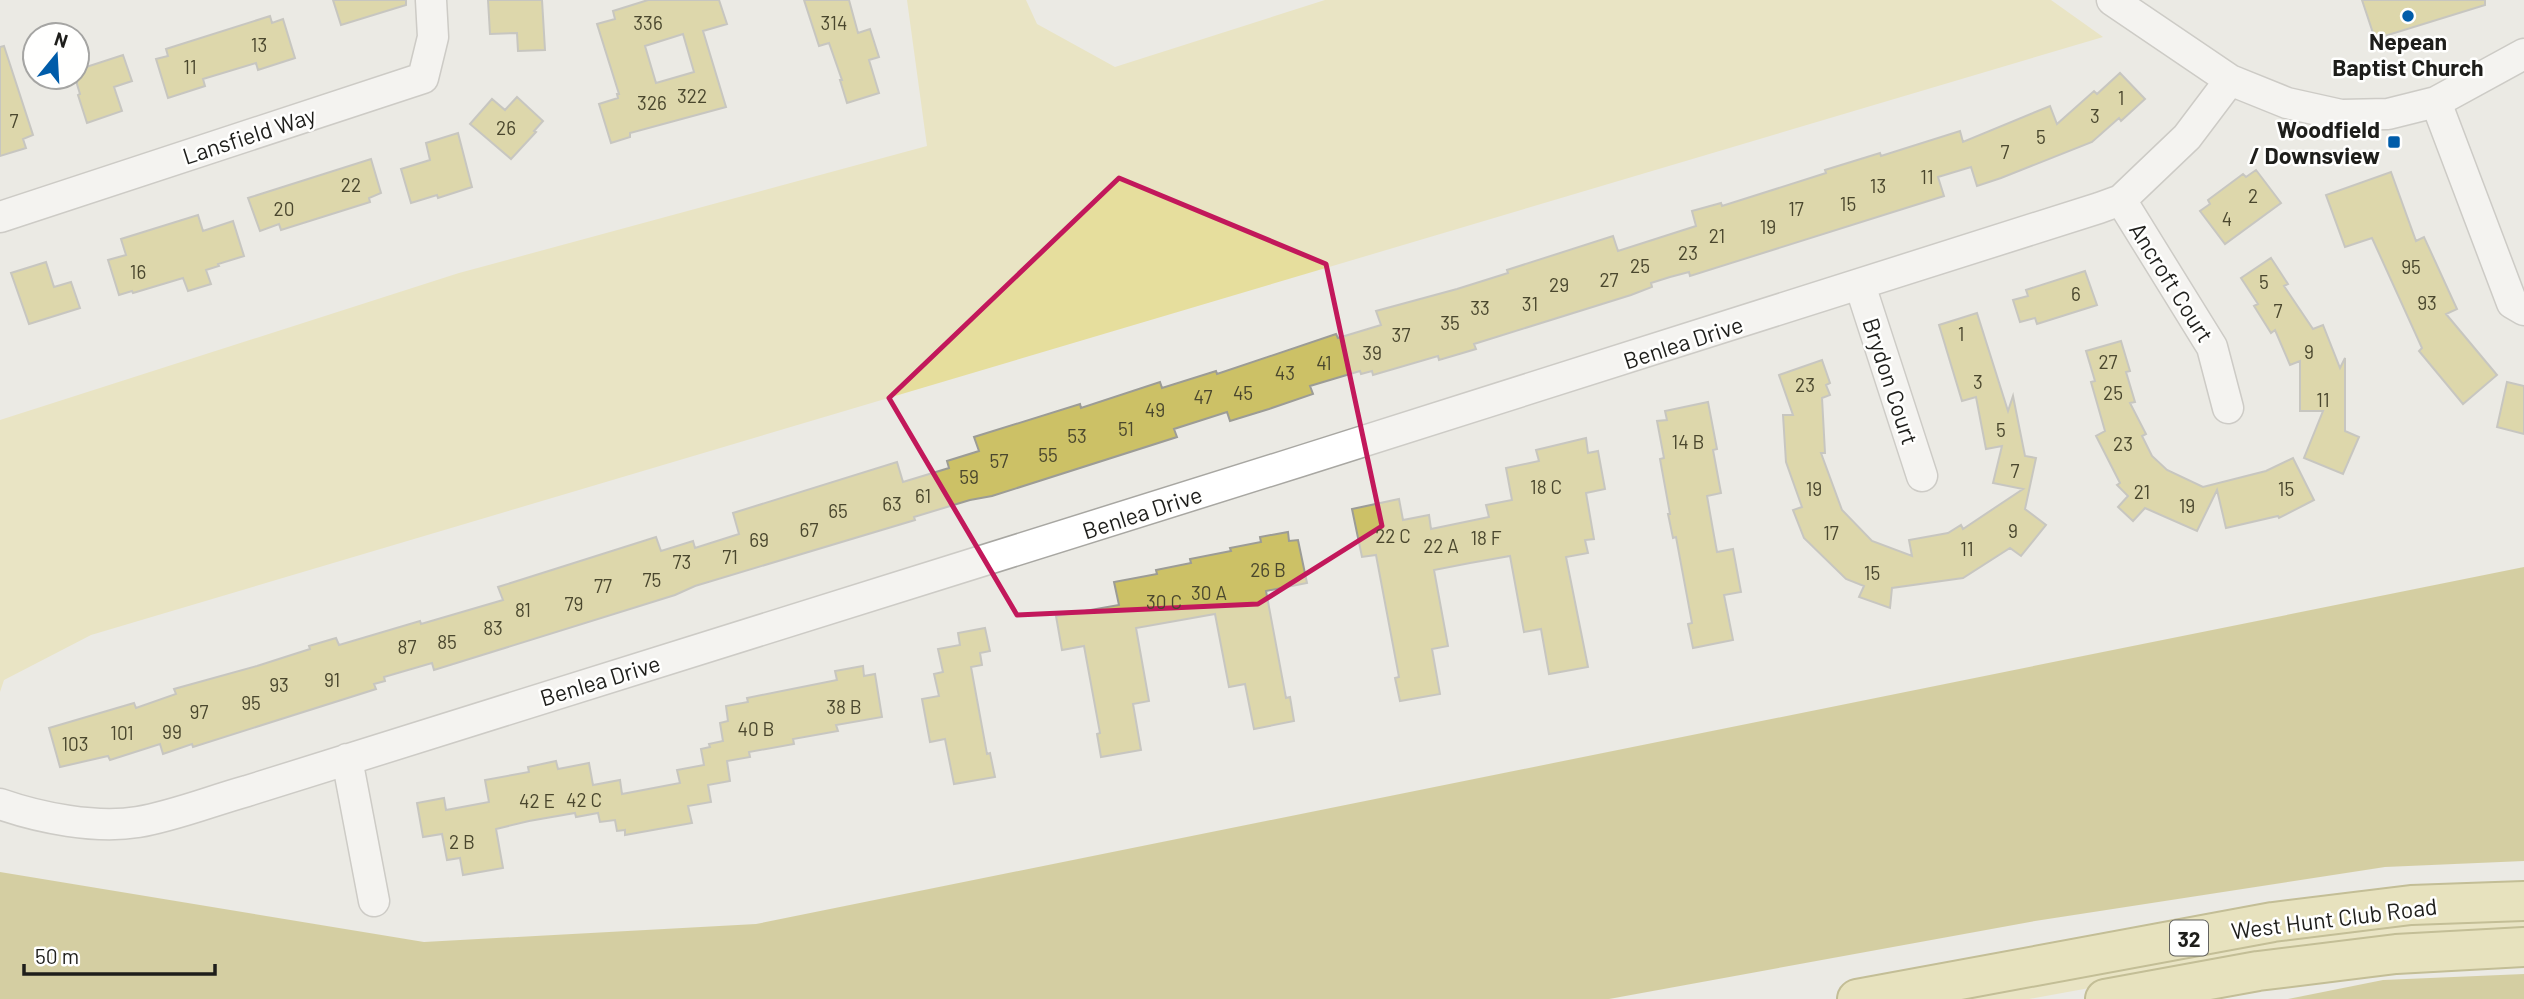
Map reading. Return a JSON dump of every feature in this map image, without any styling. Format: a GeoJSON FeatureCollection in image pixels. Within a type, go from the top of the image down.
{"type":"FeatureCollection","features":[{"type":"Feature","properties":{"kind":"main road","name":"West Hunt Club Road"},"geometry":{"type":"LineString","coordinates":[[1857,999],[2273,922],[2411,905],[2524,901]]}},
{"type":"Feature","properties":{"kind":"main road","name":"West Hunt Club Road"},"geometry":{"type":"LineString","coordinates":[[2105,999],[2286,967],[2396,954],[2524,947]]}},
{"type":"Feature","properties":{"kind":"street","name":"Lansfield Way"},"geometry":{"type":"LineString","coordinates":[[0,217],[423,78],[433,37],[431,0]]}},
{"type":"Feature","properties":{"kind":"street"},"geometry":{"type":"LineString","coordinates":[[2112,0],[2230,80],[2287,103],[2341,115],[2388,114],[2436,102],[2524,54]]}},
{"type":"Feature","properties":{"kind":"street","name":"Benlea Drive"},"geometry":{"type":"LineString","coordinates":[[0,804],[22,812],[84,821],[115,824],[139,821],[1009,554],[1860,285],[2121,200],[2187,137],[2230,80]]}},
{"type":"Feature","properties":{"kind":"street"},"geometry":{"type":"LineString","coordinates":[[2436,102],[2512,303],[2524,310]]}},
{"type":"Feature","properties":{"kind":"street","name":"Ancroft Court"},"geometry":{"type":"LineString","coordinates":[[2121,200],[2212,347],[2228,408]]}},
{"type":"Feature","properties":{"kind":"street","name":"Brydon Court"},"geometry":{"type":"LineString","coordinates":[[1860,285],[1922,476]]}},
{"type":"Feature","properties":{"kind":"street"},"geometry":{"type":"LineString","coordinates":[[347,759],[374,901]]}},
{"type":"Feature","properties":{"kind":"highlighted area"},"geometry":{"type":"Polygon","coordinates":[[[1119,178],[1326,264],[1382,526],[1258,604],[1017,615],[889,398],[1119,178]]]}},
{"type":"Feature","properties":{"kind":"shaded area"},"geometry":{"type":"Polygon","coordinates":[[[907,0],[1026,0],[1037,24],[1115,67],[1325,0],[2051,0],[2103,37],[91,635],[4,680],[0,692],[0,420],[459,273],[927,146],[907,0]]]}},
{"type":"Feature","properties":{"kind":"shaded area"},"geometry":{"type":"Polygon","coordinates":[[[2524,567],[2524,861],[2385,867],[2035,921],[1609,999],[0,999],[0,872],[424,942],[756,924],[2524,567]]]}},
{"type":"Feature","properties":{"kind":"shaded area"},"geometry":{"type":"Polygon","coordinates":[[[2524,914],[2524,933],[2259,957],[2029,999],[1933,999],[2308,932],[2524,914]]]}},
{"type":"Feature","properties":{"kind":"shaded area"},"geometry":{"type":"Polygon","coordinates":[[[2524,974],[2524,999],[2288,999],[2383,980],[2524,974]]]}},
{"type":"Feature","properties":{"kind":"building"},"geometry":{"type":"Polygon","coordinates":[[[333,0],[406,0],[406,5],[341,25],[333,0]]]}},
{"type":"Feature","properties":{"kind":"building"},"geometry":{"type":"Polygon","coordinates":[[[488,0],[542,0],[545,50],[518,51],[517,33],[490,34],[488,0]]]}},
{"type":"Feature","properties":{"kind":"building"},"geometry":{"type":"Polygon","coordinates":[[[648,0],[719,0],[727,24],[703,31],[726,107],[630,133],[630,137],[611,143],[599,104],[618,98],[619,94],[597,24],[615,19],[613,11],[648,0]],[[683,34],[645,46],[656,83],[694,72],[683,34]]]}},
{"type":"Feature","properties":{"kind":"building"},"geometry":{"type":"Polygon","coordinates":[[[804,0],[849,0],[858,33],[870,29],[879,57],[869,60],[879,93],[847,103],[829,43],[819,46],[804,0]]]}},
{"type":"Feature","properties":{"kind":"building","name":"Nepean Baptist Church"},"geometry":{"type":"Polygon","coordinates":[[[2362,0],[2485,0],[2485,5],[2375,39],[2362,0]]]}},
{"type":"Feature","properties":{"kind":"building"},"geometry":{"type":"Polygon","coordinates":[[[270,16],[272,23],[283,19],[295,58],[258,70],[256,63],[203,79],[205,86],[168,98],[156,59],[168,56],[166,49],[270,16]]]}},
{"type":"Feature","properties":{"kind":"building"},"geometry":{"type":"Polygon","coordinates":[[[4,46],[33,135],[23,139],[26,148],[0,156],[0,47],[4,46]]]}},
{"type":"Feature","properties":{"kind":"building"},"geometry":{"type":"Polygon","coordinates":[[[123,55],[132,81],[114,87],[122,111],[87,123],[78,95],[79,91],[91,91],[91,65],[123,55]]]}},
{"type":"Feature","properties":{"kind":"building"},"geometry":{"type":"Polygon","coordinates":[[[2120,73],[2145,99],[2121,121],[2119,118],[2092,142],[2001,178],[1977,186],[1971,167],[1938,177],[1944,196],[1690,276],[1689,272],[1651,283],[1652,287],[1631,295],[1474,344],[1476,349],[1439,360],[1438,356],[1373,375],[1372,371],[1361,374],[1360,371],[1310,386],[1313,394],[1269,409],[1230,421],[1227,412],[1174,429],[1177,437],[992,496],[914,517],[915,520],[695,586],[675,595],[434,670],[432,663],[384,677],[385,681],[374,684],[376,689],[193,747],[192,744],[163,754],[160,744],[110,760],[108,756],[60,767],[49,728],[134,703],[136,708],[176,694],[174,689],[257,666],[336,638],[339,645],[503,600],[498,587],[656,537],[661,551],[693,541],[695,548],[739,534],[733,513],[897,462],[903,482],[949,468],[947,461],[979,451],[974,437],[1080,404],[1081,408],[1160,382],[1162,388],[1216,371],[1217,374],[1336,334],[1338,338],[1381,325],[1376,311],[1508,273],[1507,270],[1613,236],[1618,251],[1696,226],[1692,211],[1721,203],[1722,206],[1880,153],[1881,156],[1960,131],[1963,142],[2050,106],[2057,124],[2094,91],[2097,94],[2120,73]]]}},
{"type":"Feature","properties":{"kind":"building"},"geometry":{"type":"Polygon","coordinates":[[[517,97],[543,121],[511,159],[470,124],[492,99],[505,110],[517,97]]]}},
{"type":"Feature","properties":{"kind":"building"},"geometry":{"type":"Polygon","coordinates":[[[458,133],[472,187],[411,203],[401,169],[430,160],[426,143],[458,133]]]}},
{"type":"Feature","properties":{"kind":"building"},"geometry":{"type":"Polygon","coordinates":[[[371,159],[381,193],[369,198],[370,202],[281,230],[279,224],[260,231],[248,198],[371,159]]]}},
{"type":"Feature","properties":{"kind":"building"},"geometry":{"type":"Polygon","coordinates":[[[2256,170],[2281,203],[2225,244],[2200,211],[2210,204],[2208,200],[2243,174],[2246,177],[2256,170]]]}},
{"type":"Feature","properties":{"kind":"building"},"geometry":{"type":"Polygon","coordinates":[[[2391,172],[2416,241],[2424,237],[2457,309],[2446,314],[2497,375],[2463,404],[2419,351],[2422,348],[2372,238],[2345,247],[2326,195],[2391,172]]]}},
{"type":"Feature","properties":{"kind":"building"},"geometry":{"type":"Polygon","coordinates":[[[198,215],[203,231],[233,221],[244,256],[206,270],[211,284],[188,291],[183,278],[119,295],[108,260],[126,255],[121,239],[198,215]]]}},
{"type":"Feature","properties":{"kind":"building"},"geometry":{"type":"Polygon","coordinates":[[[2271,258],[2288,284],[2284,286],[2313,329],[2323,325],[2340,368],[2345,358],[2345,431],[2359,437],[2343,474],[2304,458],[2323,411],[2300,411],[2300,361],[2290,365],[2275,330],[2271,333],[2254,306],[2258,304],[2241,278],[2271,258]]]}},
{"type":"Feature","properties":{"kind":"building"},"geometry":{"type":"Polygon","coordinates":[[[46,262],[54,287],[71,282],[80,308],[29,324],[11,273],[46,262]]]}},
{"type":"Feature","properties":{"kind":"building"},"geometry":{"type":"Polygon","coordinates":[[[2085,271],[2097,305],[2037,324],[2035,318],[2020,322],[2013,300],[2028,296],[2026,290],[2085,271]]]}},
{"type":"Feature","properties":{"kind":"building"},"geometry":{"type":"Polygon","coordinates":[[[1977,313],[2008,411],[2013,396],[2025,456],[2036,458],[2025,509],[2046,525],[2021,556],[2010,548],[1963,578],[1892,588],[1890,608],[1859,597],[1864,586],[1846,579],[1804,538],[1793,510],[1802,507],[1786,462],[1783,415],[1793,415],[1779,375],[1822,360],[1830,383],[1826,385],[1830,395],[1822,398],[1825,453],[1821,453],[1842,510],[1872,541],[1912,556],[1909,540],[1948,533],[1961,525],[1963,529],[2023,489],[1993,483],[2002,446],[1986,449],[1976,397],[1962,401],[1939,325],[1977,313]]]}},
{"type":"Feature","properties":{"kind":"building"},"geometry":{"type":"Polygon","coordinates":[[[2121,341],[2135,402],[2130,403],[2146,434],[2142,436],[2152,456],[2167,470],[2203,487],[2266,471],[2293,458],[2314,500],[2279,518],[2278,516],[2226,528],[2217,490],[2197,531],[2145,508],[2133,521],[2118,507],[2128,496],[2117,485],[2120,483],[2096,436],[2105,431],[2091,382],[2095,381],[2086,351],[2121,341]]]}},
{"type":"Feature","properties":{"kind":"building"},"geometry":{"type":"Polygon","coordinates":[[[2507,382],[2524,386],[2524,434],[2497,427],[2507,382]]]}},
{"type":"Feature","properties":{"kind":"building"},"geometry":{"type":"Polygon","coordinates":[[[1708,402],[1717,449],[1713,450],[1721,493],[1707,496],[1717,552],[1733,549],[1741,592],[1724,595],[1733,640],[1693,648],[1688,624],[1692,623],[1676,537],[1673,538],[1668,514],[1660,459],[1664,458],[1657,421],[1667,420],[1665,411],[1708,402]]]}},
{"type":"Feature","properties":{"kind":"building"},"geometry":{"type":"Polygon","coordinates":[[[1586,438],[1588,453],[1598,451],[1605,489],[1586,493],[1594,539],[1585,540],[1588,553],[1566,557],[1588,667],[1549,674],[1541,629],[1524,632],[1510,556],[1470,563],[1434,570],[1448,646],[1432,649],[1440,694],[1400,701],[1395,678],[1399,677],[1376,555],[1362,557],[1352,509],[1399,499],[1403,520],[1429,515],[1431,529],[1489,517],[1486,505],[1512,500],[1506,468],[1539,461],[1536,450],[1586,438]]]}},
{"type":"Feature","properties":{"kind":"building"},"geometry":{"type":"Polygon","coordinates":[[[1288,532],[1289,541],[1298,540],[1307,583],[1266,591],[1286,698],[1290,697],[1294,721],[1254,729],[1245,684],[1229,687],[1215,614],[1136,628],[1149,701],[1133,704],[1141,750],[1101,757],[1097,734],[1100,733],[1084,646],[1062,650],[1056,616],[1119,605],[1114,582],[1157,574],[1156,570],[1191,563],[1190,559],[1231,551],[1230,548],[1261,542],[1260,537],[1288,532]]]}},
{"type":"Feature","properties":{"kind":"building"},"geometry":{"type":"Polygon","coordinates":[[[985,628],[990,651],[980,653],[982,665],[971,667],[987,754],[990,753],[995,777],[954,784],[945,739],[930,742],[922,699],[939,696],[934,674],[943,672],[938,649],[960,645],[958,633],[985,628]]]}},
{"type":"Feature","properties":{"kind":"building"},"geometry":{"type":"Polygon","coordinates":[[[863,666],[864,676],[875,674],[882,717],[836,725],[838,731],[793,739],[794,744],[749,752],[750,757],[727,761],[730,781],[708,785],[711,802],[688,806],[692,823],[625,835],[625,830],[617,831],[615,820],[600,822],[598,813],[576,817],[575,813],[529,821],[496,829],[503,868],[463,875],[460,858],[447,860],[442,834],[423,837],[417,803],[444,798],[446,810],[489,802],[485,780],[529,772],[528,767],[556,761],[558,769],[589,763],[593,785],[620,780],[622,794],[680,783],[677,770],[704,765],[701,749],[723,741],[720,723],[728,721],[726,706],[748,702],[747,698],[837,680],[835,671],[863,666]]]}},
{"type":"Feature","properties":{"kind":"place","name":"Nepean Baptist Church"},"geometry":{"type":"Point","coordinates":[2408,16]}},
{"type":"Feature","properties":{"kind":"place","name":"Woodfield / Downsview"},"geometry":{"type":"Point","coordinates":[2394,142]}}]}
